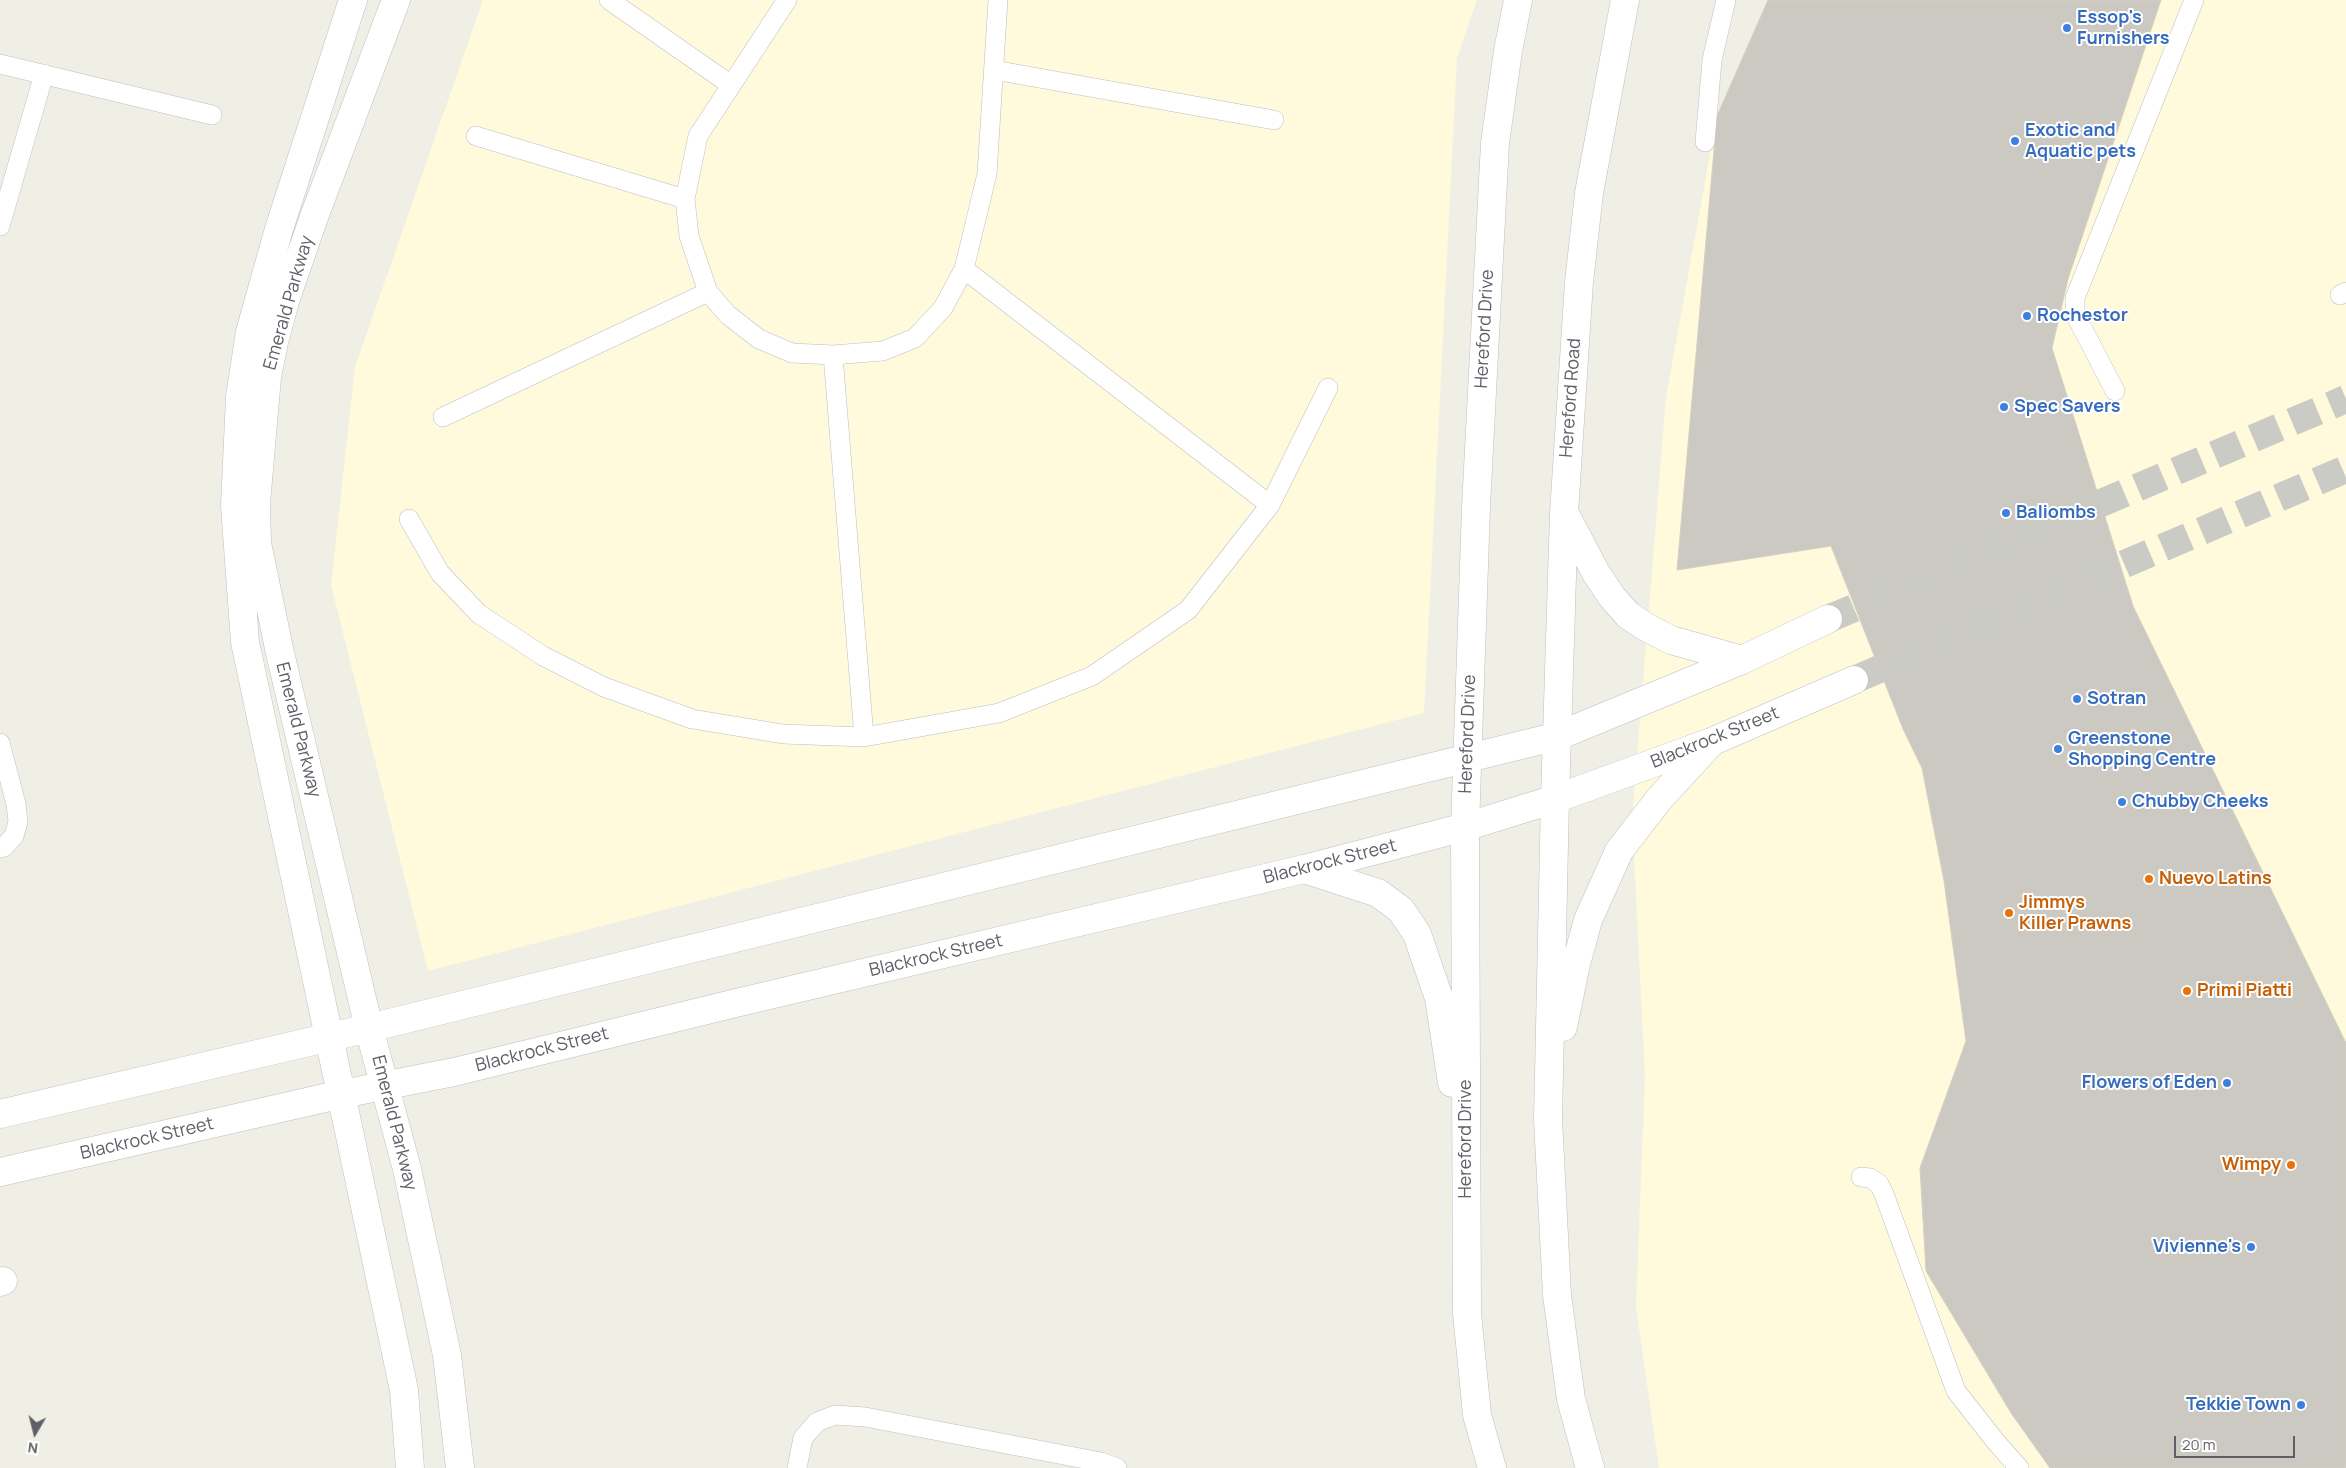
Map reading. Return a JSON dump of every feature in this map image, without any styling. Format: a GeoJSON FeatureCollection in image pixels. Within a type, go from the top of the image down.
{"type":"FeatureCollection","features":[{"type":"Feature","properties":{"kind":"street","name":"Emerald Parkway"},"geometry":{"type":"LineString","coordinates":[[353,0],[279,229],[250,332],[240,397],[235,506],[245,642],[404,1390],[410,1468]]}},
{"type":"Feature","properties":{"kind":"street","name":"Emerald Parkway"},"geometry":{"type":"LineString","coordinates":[[396,0],[314,217],[285,301],[267,377],[256,503],[257,543],[265,590],[370,1028],[406,1169],[447,1355],[460,1468]]}},
{"type":"Feature","properties":{"kind":"street","name":"Hereford Drive"},"geometry":{"type":"LineString","coordinates":[[1492,1468],[1477,1415],[1467,1313],[1465,827],[1476,507],[1495,143],[1508,51],[1518,0]]}},
{"type":"Feature","properties":{"kind":"street","name":"Hereford Road"},"geometry":{"type":"LineString","coordinates":[[1555,799],[1564,513],[1578,282],[1589,193],[1624,0]]}},
{"type":"Feature","properties":{"kind":"street"},"geometry":{"type":"LineString","coordinates":[[1564,513],[1612,597],[1628,615],[1671,640],[1742,660]]}},
{"type":"Feature","properties":{"kind":"street"},"geometry":{"type":"LineString","coordinates":[[0,1114],[370,1028],[1558,736],[1742,660],[1828,619]]}},
{"type":"Feature","properties":{"kind":"street","name":"Blackrock Street"},"geometry":{"type":"LineString","coordinates":[[0,1172],[342,1094],[454,1072],[736,1003],[1304,869],[1465,827],[1555,799],[1711,742],[1854,680]]}},
{"type":"Feature","properties":{"kind":"street"},"geometry":{"type":"LineString","coordinates":[[1548,1119],[1564,1018],[1576,964],[1588,920],[1604,881],[1619,851],[1638,825],[1711,742]]}},
{"type":"Feature","properties":{"kind":"street"},"geometry":{"type":"LineString","coordinates":[[1555,799],[1548,1119],[1557,1295],[1571,1399],[1590,1468]]}},
{"type":"Feature","properties":{"kind":"street"},"geometry":{"type":"LineString","coordinates":[[1304,869],[1378,893],[1401,910],[1417,934],[1439,998],[1450,1071],[1466,1214]]}},
{"type":"Feature","properties":{"kind":"lane"},"geometry":{"type":"LineString","coordinates":[[609,0],[731,85]]}},
{"type":"Feature","properties":{"kind":"lane"},"geometry":{"type":"LineString","coordinates":[[787,0],[698,136],[685,199],[689,236],[708,292],[728,315],[759,339],[792,353],[833,355],[883,351],[915,338],[943,308],[964,269],[986,174],[998,0]]}},
{"type":"Feature","properties":{"kind":"lane"},"geometry":{"type":"LineString","coordinates":[[1705,142],[1712,60],[1726,0]]}},
{"type":"Feature","properties":{"kind":"lane"},"geometry":{"type":"LineString","coordinates":[[2115,390],[2075,314],[2074,298],[2194,0]]}},
{"type":"Feature","properties":{"kind":"lane"},"geometry":{"type":"LineString","coordinates":[[0,64],[212,115]]}},
{"type":"Feature","properties":{"kind":"lane"},"geometry":{"type":"LineString","coordinates":[[994,70],[1274,120]]}},
{"type":"Feature","properties":{"kind":"lane"},"geometry":{"type":"LineString","coordinates":[[0,226],[44,74]]}},
{"type":"Feature","properties":{"kind":"lane"},"geometry":{"type":"LineString","coordinates":[[476,136],[685,199]]}},
{"type":"Feature","properties":{"kind":"lane"},"geometry":{"type":"LineString","coordinates":[[964,269],[1270,505]]}},
{"type":"Feature","properties":{"kind":"lane"},"geometry":{"type":"LineString","coordinates":[[443,417],[708,292]]}},
{"type":"Feature","properties":{"kind":"lane"},"geometry":{"type":"LineString","coordinates":[[833,355],[864,738]]}},
{"type":"Feature","properties":{"kind":"lane"},"geometry":{"type":"LineString","coordinates":[[409,519],[440,573],[478,614],[543,656],[604,687],[692,720],[783,734],[864,738],[999,713],[1092,676],[1188,610],[1270,505],[1328,388]]}},
{"type":"Feature","properties":{"kind":"lane"},"geometry":{"type":"LineString","coordinates":[[0,743],[16,804],[18,822],[14,836],[4,847],[0,848]]}},
{"type":"Feature","properties":{"kind":"lane"},"geometry":{"type":"LineString","coordinates":[[1861,1177],[1870,1178],[1879,1184],[1884,1194],[1956,1391],[2019,1468]]}},
{"type":"Feature","properties":{"kind":"lane"},"geometry":{"type":"LineString","coordinates":[[797,1468],[804,1438],[817,1422],[835,1415],[865,1417],[1101,1462],[1117,1468]]}},
{"type":"Feature","properties":{"kind":"shaded area"},"geometry":{"type":"Polygon","coordinates":[[[483,0],[1477,0],[1457,58],[1424,713],[428,971],[331,585],[355,367],[483,0]]]}},
{"type":"Feature","properties":{"kind":"shaded area"},"geometry":{"type":"Polygon","coordinates":[[[1768,0],[2346,0],[2346,1468],[1659,1468],[1636,1307],[1645,1076],[1632,818],[1666,397],[1717,116],[1768,0]]]}},
{"type":"Feature","properties":{"kind":"building","name":"Greenstone Shopping Centre"},"geometry":{"type":"Polygon","coordinates":[[[1768,0],[2161,0],[2068,279],[2052,348],[2133,606],[2346,1043],[2346,1468],[2050,1468],[2011,1413],[1926,1271],[1920,1168],[1966,1041],[1944,881],[1922,768],[1903,729],[1831,546],[1677,570],[1717,116],[1768,0]]]}},
{"type":"Feature","properties":{"kind":"tunnel"},"geometry":{"type":"LineString","coordinates":[[1828,619],[2346,399]]}},
{"type":"Feature","properties":{"kind":"tunnel"},"geometry":{"type":"LineString","coordinates":[[1854,680],[2346,469]]}},
{"type":"Feature","properties":{"kind":"place","name":"Essop's Furnishers"},"geometry":{"type":"Point","coordinates":[2067,28]}},
{"type":"Feature","properties":{"kind":"place","name":"Exotic and Aquatic pets"},"geometry":{"type":"Point","coordinates":[2015,141]}},
{"type":"Feature","properties":{"kind":"place","name":"Rochestor"},"geometry":{"type":"Point","coordinates":[2027,316]}},
{"type":"Feature","properties":{"kind":"place","name":"Spec Savers"},"geometry":{"type":"Point","coordinates":[2004,407]}},
{"type":"Feature","properties":{"kind":"place","name":"Baliombs"},"geometry":{"type":"Point","coordinates":[2006,513]}},
{"type":"Feature","properties":{"kind":"place","name":"Sotran"},"geometry":{"type":"Point","coordinates":[2077,699]}},
{"type":"Feature","properties":{"kind":"place","name":"Greenstone Shopping Centre"},"geometry":{"type":"Point","coordinates":[2058,749]}},
{"type":"Feature","properties":{"kind":"place","name":"Chubby Cheeks"},"geometry":{"type":"Point","coordinates":[2122,802]}},
{"type":"Feature","properties":{"kind":"place","name":"Nuevo Latins"},"geometry":{"type":"Point","coordinates":[2149,879]}},
{"type":"Feature","properties":{"kind":"place","name":"Jimmys Killer Prawns"},"geometry":{"type":"Point","coordinates":[2009,913]}},
{"type":"Feature","properties":{"kind":"place","name":"Primi Piatti"},"geometry":{"type":"Point","coordinates":[2187,991]}},
{"type":"Feature","properties":{"kind":"place","name":"Flowers of Eden"},"geometry":{"type":"Point","coordinates":[2227,1083]}},
{"type":"Feature","properties":{"kind":"place","name":"Wimpy"},"geometry":{"type":"Point","coordinates":[2291,1165]}},
{"type":"Feature","properties":{"kind":"place","name":"Vivienne's"},"geometry":{"type":"Point","coordinates":[2251,1247]}},
{"type":"Feature","properties":{"kind":"place","name":"Tekkie Town"},"geometry":{"type":"Point","coordinates":[2301,1405]}}]}
